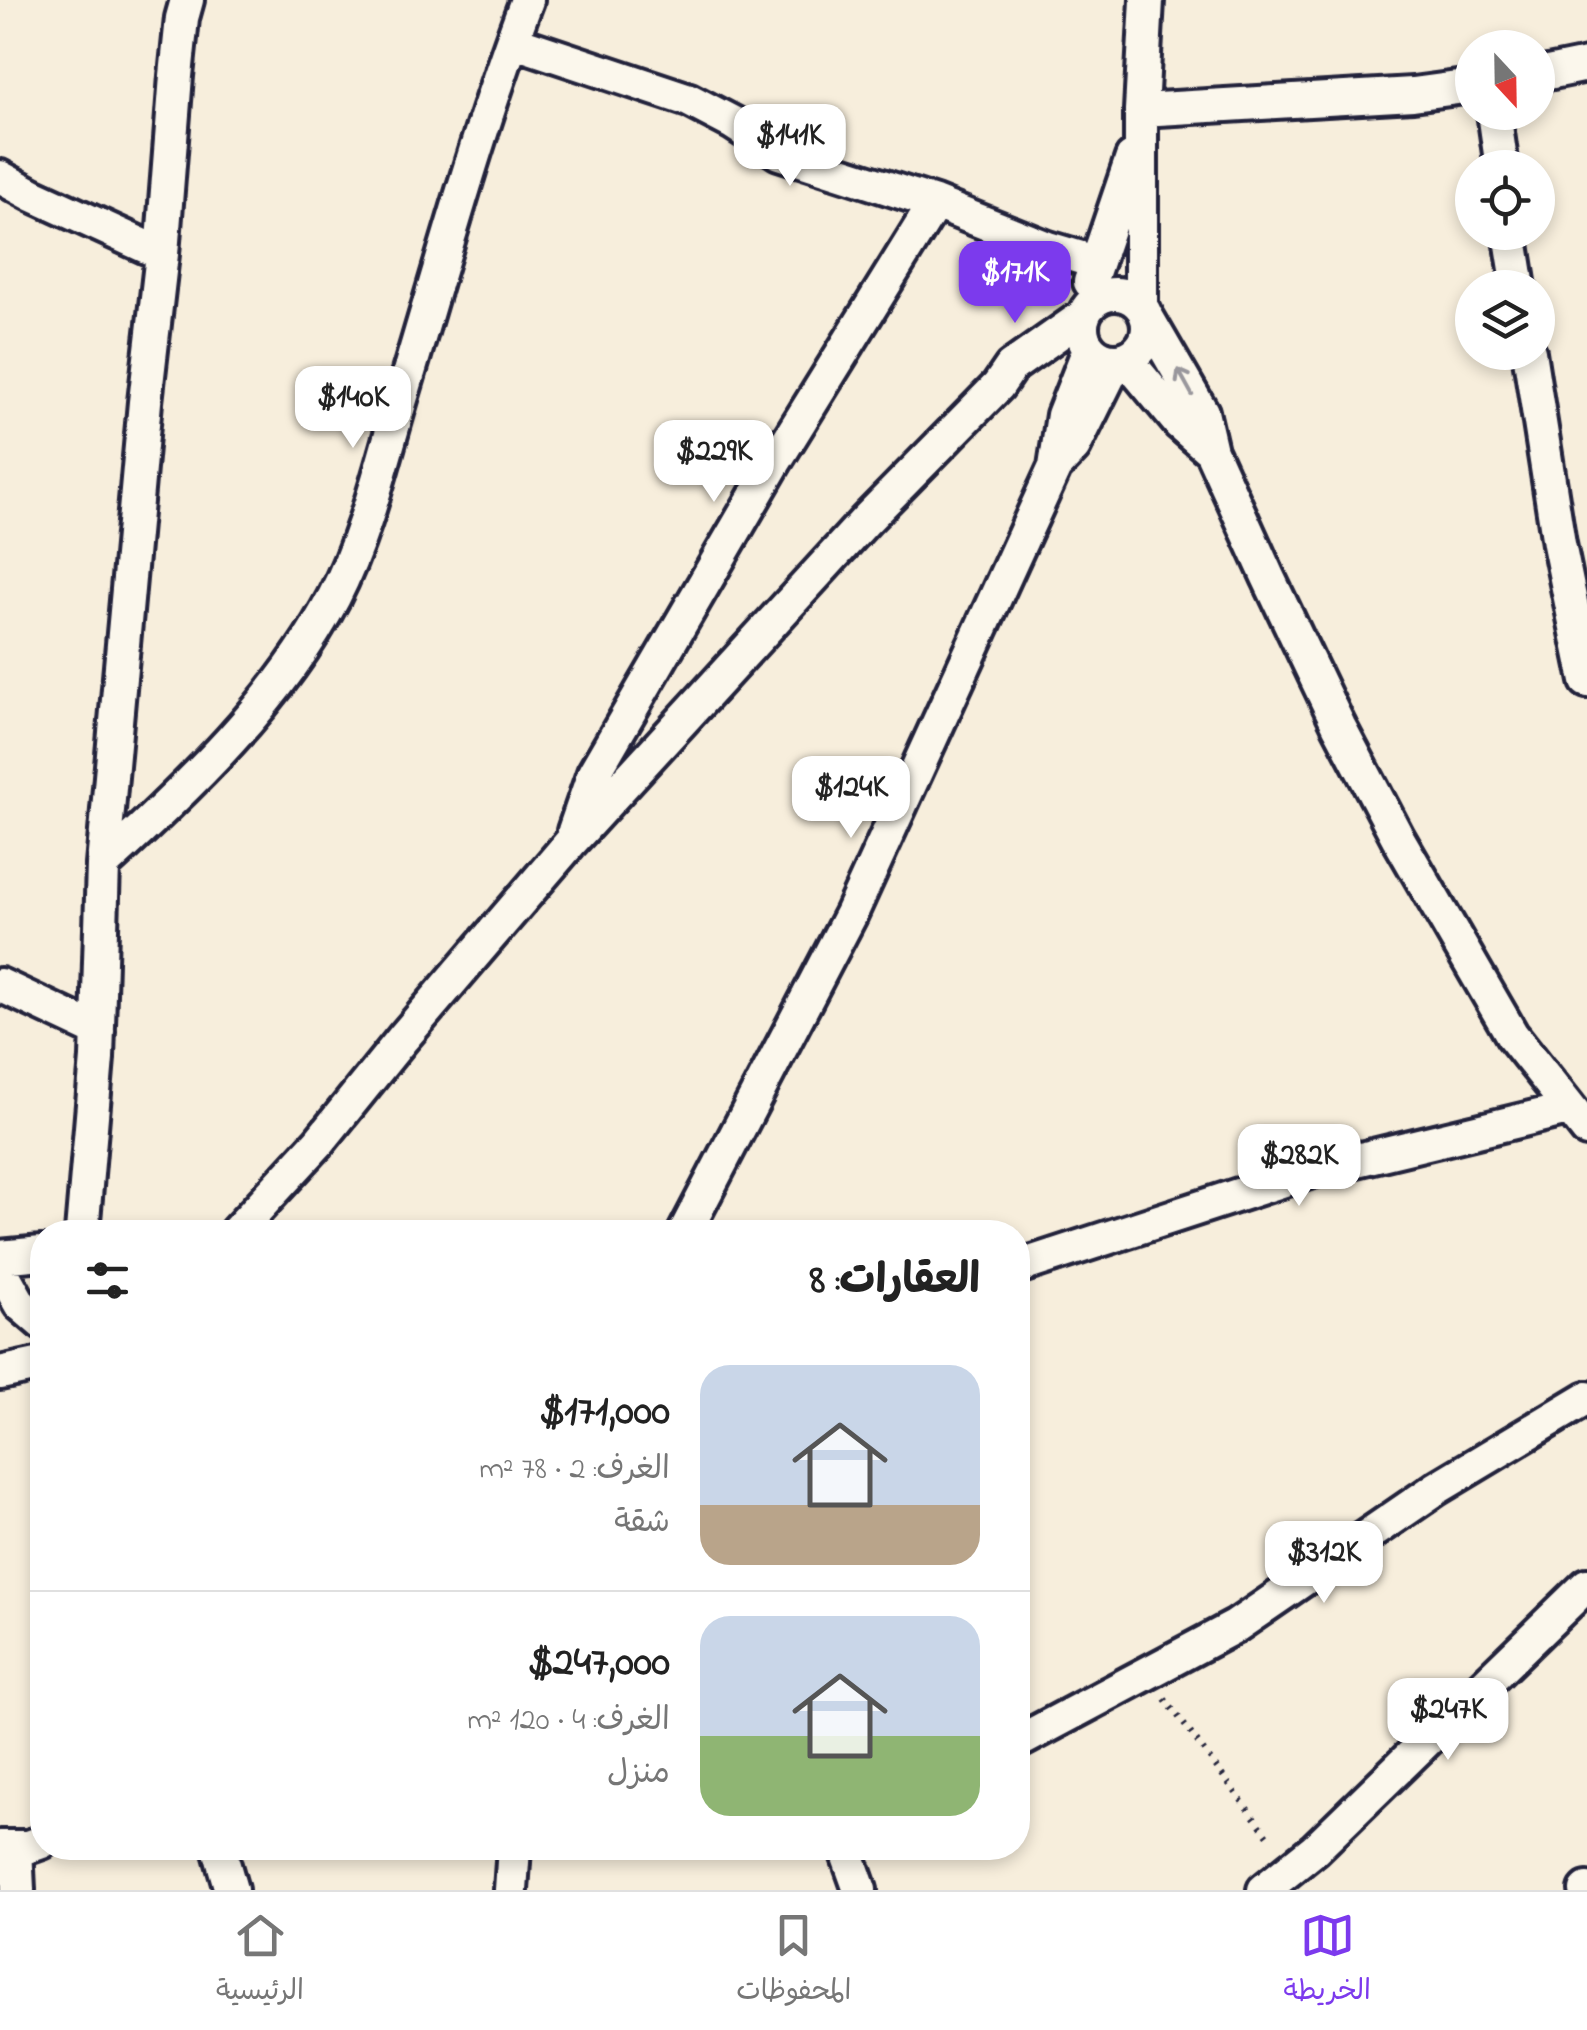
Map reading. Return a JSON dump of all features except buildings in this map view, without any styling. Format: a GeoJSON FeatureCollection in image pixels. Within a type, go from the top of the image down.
{"type":"FeatureCollection","features":[{"type":"Feature","properties":{"kind":"street"},"geometry":{"type":"LineString","coordinates":[[103,865],[247,723],[334,597],[371,501],[527,0]]}},
{"type":"Feature","properties":{"kind":"street"},"geometry":{"type":"LineString","coordinates":[[247,1220],[319,1142],[570,843],[866,520],[998,386],[1011,367],[1099,338],[1135,354],[1147,338],[1140,122],[1147,0]]}},
{"type":"Feature","properties":{"kind":"street"},"geometry":{"type":"LineString","coordinates":[[83,1220],[98,1031],[103,865],[144,402],[162,254],[179,6]]}},
{"type":"Feature","properties":{"kind":"street"},"geometry":{"type":"LineString","coordinates":[[512,41],[689,100],[733,122],[780,153],[935,203],[1094,262]]}},
{"type":"Feature","properties":{"kind":"street"},"geometry":{"type":"LineString","coordinates":[[1555,71],[1587,64]]}},
{"type":"Feature","properties":{"kind":"street"},"geometry":{"type":"LineString","coordinates":[[1140,122],[1455,88]]}},
{"type":"Feature","properties":{"kind":"street"},"geometry":{"type":"LineString","coordinates":[[1140,122],[1090,280],[1099,338],[1211,452]]}},
{"type":"Feature","properties":{"kind":"street"},"geometry":{"type":"LineString","coordinates":[[0,176],[33,196],[162,254]]}},
{"type":"Feature","properties":{"kind":"street"},"geometry":{"type":"LineString","coordinates":[[570,843],[594,773],[776,460],[935,203]]}},
{"type":"Feature","properties":{"kind":"street"},"geometry":{"type":"LineString","coordinates":[[691,1220],[851,914],[1055,467],[1074,447],[1099,338],[1103,296],[1116,293],[1130,297],[1144,311],[1202,412],[1211,452],[1310,667],[1398,838],[1504,1022],[1577,1119],[1316,1170],[1030,1263]]}},
{"type":"Feature","properties":{"kind":"street"},"geometry":{"type":"LineString","coordinates":[[1532,370],[1559,544],[1587,681]]}},
{"type":"Feature","properties":{"kind":"street"},"geometry":{"type":"LineString","coordinates":[[0,985],[98,1031]]}},
{"type":"Feature","properties":{"kind":"street"},"geometry":{"type":"LineString","coordinates":[[0,1257],[30,1254]]}},
{"type":"Feature","properties":{"kind":"street"},"geometry":{"type":"LineString","coordinates":[[0,1268],[20,1304],[30,1313]]}},
{"type":"Feature","properties":{"kind":"street"},"geometry":{"type":"LineString","coordinates":[[0,1373],[30,1367]]}},
{"type":"Feature","properties":{"kind":"street"},"geometry":{"type":"LineString","coordinates":[[1030,1736],[1236,1626],[1438,1488],[1587,1398]]}},
{"type":"Feature","properties":{"kind":"street"},"geometry":{"type":"LineString","coordinates":[[1264,1890],[1587,1586]]}},
{"type":"Feature","properties":{"kind":"street"},"geometry":{"type":"LineString","coordinates":[[18,1890],[20,1846]]}},
{"type":"Feature","properties":{"kind":"street"},"geometry":{"type":"LineString","coordinates":[[223,1860],[232,1890]]}},
{"type":"Feature","properties":{"kind":"street"},"geometry":{"type":"LineString","coordinates":[[511,1890],[513,1860]]}},
{"type":"Feature","properties":{"kind":"street"},"geometry":{"type":"LineString","coordinates":[[849,1860],[860,1890]]}},
{"type":"Feature","properties":{"kind":"path"},"geometry":{"type":"LineString","coordinates":[[1146,1674],[1292,1867]]}}]}
